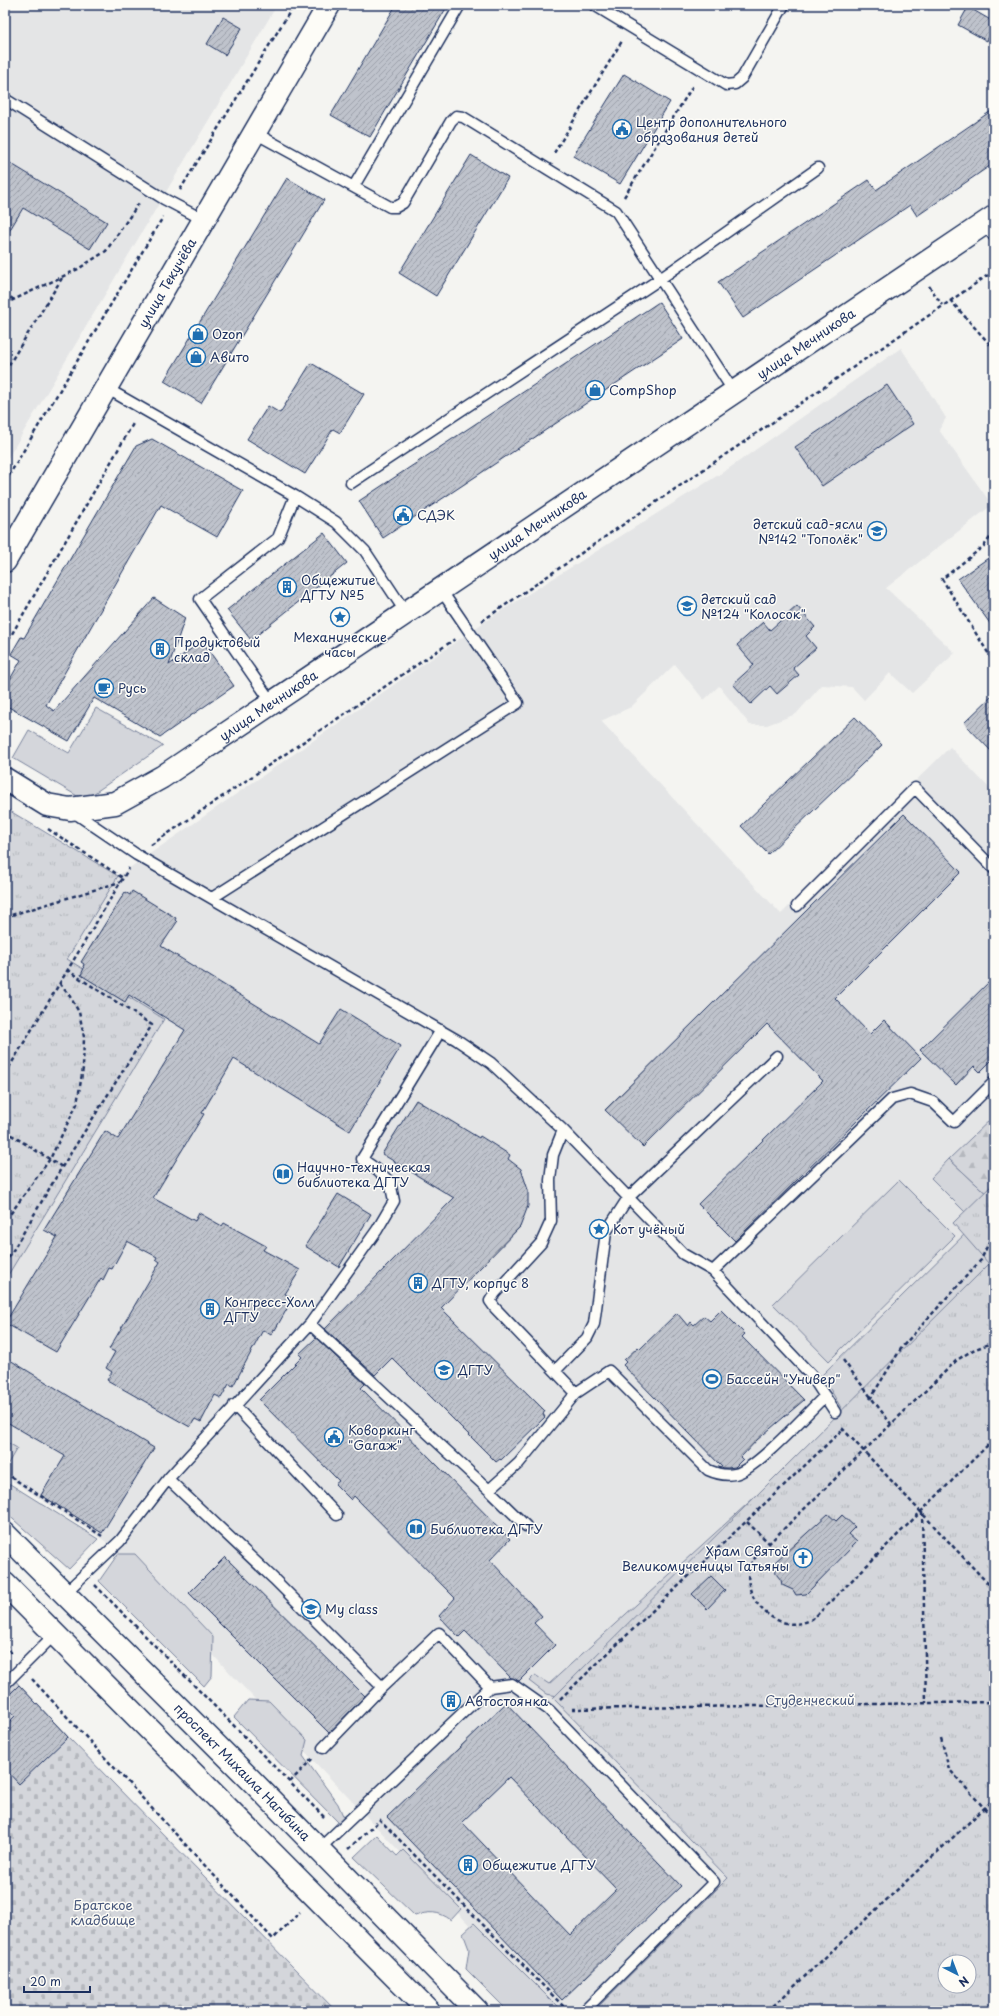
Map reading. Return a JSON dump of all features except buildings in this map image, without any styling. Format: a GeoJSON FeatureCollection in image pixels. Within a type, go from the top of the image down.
{"type":"FeatureCollection","features":[{"type":"Feature","properties":{"kind":"main road","name":"улица Текучёва"},"geometry":{"type":"LineString","coordinates":[[5,561],[329,5]]}},
{"type":"Feature","properties":{"kind":"main road","name":"улица Мечникова"},"geometry":{"type":"LineString","coordinates":[[5,779],[47,805],[70,809],[115,803],[162,778],[734,392],[991,226]]}},
{"type":"Feature","properties":{"kind":"main road","name":"проспект Михаила Нагибина"},"geometry":{"type":"LineString","coordinates":[[5,1534],[319,1849],[477,2011]]}},
{"type":"Feature","properties":{"kind":"main road"},"geometry":{"type":"LineString","coordinates":[[5,1584],[429,2011]]}},
{"type":"Feature","properties":{"kind":"lane"},"geometry":{"type":"LineString","coordinates":[[354,186],[460,5]]}},
{"type":"Feature","properties":{"kind":"lane"},"geometry":{"type":"LineString","coordinates":[[594,5],[726,85],[735,84],[742,78],[784,5]]}},
{"type":"Feature","properties":{"kind":"lane"},"geometry":{"type":"LineString","coordinates":[[5,100],[148,189],[204,220]]}},
{"type":"Feature","properties":{"kind":"lane"},"geometry":{"type":"LineString","coordinates":[[255,132],[390,206],[396,207],[403,203],[451,121],[456,116],[463,117],[616,211],[734,392]]}},
{"type":"Feature","properties":{"kind":"lane"},"geometry":{"type":"LineString","coordinates":[[350,483],[660,279],[818,168]]}},
{"type":"Feature","properties":{"kind":"lane"},"geometry":{"type":"LineString","coordinates":[[106,388],[295,496],[336,522],[360,546],[406,614]]}},
{"type":"Feature","properties":{"kind":"lane"},"geometry":{"type":"LineString","coordinates":[[272,703],[200,599],[278,538],[295,496]]}},
{"type":"Feature","properties":{"kind":"lane"},"geometry":{"type":"LineString","coordinates":[[212,898],[518,703],[441,590]]}},
{"type":"Feature","properties":{"kind":"lane"},"geometry":{"type":"LineString","coordinates":[[797,906],[915,788],[994,868]]}},
{"type":"Feature","properties":{"kind":"lane"},"geometry":{"type":"LineString","coordinates":[[70,809],[137,855],[441,1030],[491,1063],[563,1130],[683,1254],[714,1271],[811,1375],[835,1412]]}},
{"type":"Feature","properties":{"kind":"lane"},"geometry":{"type":"LineString","coordinates":[[65,1593],[116,1545],[168,1479],[234,1405],[310,1324],[377,1230],[394,1201],[390,1182],[362,1159],[441,1030]]}},
{"type":"Feature","properties":{"kind":"lane"},"geometry":{"type":"LineString","coordinates":[[555,1370],[587,1338],[594,1324],[606,1232],[628,1198],[777,1056]]}},
{"type":"Feature","properties":{"kind":"lane"},"geometry":{"type":"LineString","coordinates":[[714,1271],[892,1099],[910,1094],[933,1102],[954,1122],[994,1082]]}},
{"type":"Feature","properties":{"kind":"lane"},"geometry":{"type":"LineString","coordinates":[[563,1130],[553,1155],[550,1180],[551,1221],[542,1243],[495,1293],[490,1301],[576,1393]]}},
{"type":"Feature","properties":{"kind":"lane"},"geometry":{"type":"LineString","coordinates":[[310,1324],[526,1526]]}},
{"type":"Feature","properties":{"kind":"lane"},"geometry":{"type":"LineString","coordinates":[[489,1490],[519,1463],[576,1393],[609,1371],[708,1470],[720,1475],[736,1474],[753,1466],[825,1396]]}},
{"type":"Feature","properties":{"kind":"lane"},"geometry":{"type":"LineString","coordinates":[[234,1405],[337,1514]]}},
{"type":"Feature","properties":{"kind":"lane"},"geometry":{"type":"LineString","coordinates":[[168,1479],[274,1579],[382,1687]]}},
{"type":"Feature","properties":{"kind":"lane"},"geometry":{"type":"LineString","coordinates":[[323,1748],[382,1687],[439,1633],[490,1687]]}},
{"type":"Feature","properties":{"kind":"lane"},"geometry":{"type":"LineString","coordinates":[[5,1684],[55,1634]]}},
{"type":"Feature","properties":{"kind":"lane"},"geometry":{"type":"LineString","coordinates":[[319,1849],[490,1687],[512,1684],[549,1710],[714,1882],[584,2011]]}},
{"type":"Feature","properties":{"kind":"path"},"geometry":{"type":"LineString","coordinates":[[5,482],[172,203],[294,5]]}},
{"type":"Feature","properties":{"kind":"path"},"geometry":{"type":"LineString","coordinates":[[545,168],[631,27]]}},
{"type":"Feature","properties":{"kind":"path"},"geometry":{"type":"LineString","coordinates":[[616,211],[703,71]]}},
{"type":"Feature","properties":{"kind":"path"},"geometry":{"type":"LineString","coordinates":[[5,304],[62,277],[106,251],[148,189]]}},
{"type":"Feature","properties":{"kind":"path"},"geometry":{"type":"LineString","coordinates":[[5,1074],[66,970],[137,855],[994,271]]}},
{"type":"Feature","properties":{"kind":"path"},"geometry":{"type":"LineString","coordinates":[[5,371],[62,277]]}},
{"type":"Feature","properties":{"kind":"path"},"geometry":{"type":"LineString","coordinates":[[5,293],[14,300]]}},
{"type":"Feature","properties":{"kind":"path"},"geometry":{"type":"LineString","coordinates":[[950,300],[994,349]]}},
{"type":"Feature","properties":{"kind":"path"},"geometry":{"type":"LineString","coordinates":[[5,646],[142,408]]}},
{"type":"Feature","properties":{"kind":"path"},"geometry":{"type":"LineString","coordinates":[[994,532],[984,546],[942,579],[990,656],[994,654]]}},
{"type":"Feature","properties":{"kind":"path"},"geometry":{"type":"LineString","coordinates":[[44,826],[123,878]]}},
{"type":"Feature","properties":{"kind":"path"},"geometry":{"type":"LineString","coordinates":[[5,917],[120,882]]}},
{"type":"Feature","properties":{"kind":"path"},"geometry":{"type":"LineString","coordinates":[[5,1264],[62,1167],[152,1025],[66,970]]}},
{"type":"Feature","properties":{"kind":"path"},"geometry":{"type":"LineString","coordinates":[[5,1218],[11,1213],[50,1159],[77,1104],[83,1068],[84,1037],[78,1012],[70,995],[59,983]]}},
{"type":"Feature","properties":{"kind":"path"},"geometry":{"type":"LineString","coordinates":[[5,1131],[62,1167]]}},
{"type":"Feature","properties":{"kind":"path"},"geometry":{"type":"LineString","coordinates":[[870,1399],[902,1347],[981,1260],[994,1231]]}},
{"type":"Feature","properties":{"kind":"path"},"geometry":{"type":"LineString","coordinates":[[994,1342],[973,1350],[957,1360],[768,1543],[749,1567],[748,1578],[751,1592],[759,1607],[768,1616],[783,1622],[801,1623],[810,1620],[824,1609],[994,1439]]}},
{"type":"Feature","properties":{"kind":"path"},"geometry":{"type":"LineString","coordinates":[[843,1360],[870,1399],[891,1424]]}},
{"type":"Feature","properties":{"kind":"path"},"geometry":{"type":"LineString","coordinates":[[835,1412],[843,1429],[994,1590]]}},
{"type":"Feature","properties":{"kind":"path"},"geometry":{"type":"LineString","coordinates":[[549,1710],[843,1429]]}},
{"type":"Feature","properties":{"kind":"path"},"geometry":{"type":"LineString","coordinates":[[5,1473],[116,1545]]}},
{"type":"Feature","properties":{"kind":"path"},"geometry":{"type":"LineString","coordinates":[[922,1512],[926,1703]]}},
{"type":"Feature","properties":{"kind":"path"},"geometry":{"type":"LineString","coordinates":[[747,1522],[768,1543]]}},
{"type":"Feature","properties":{"kind":"path"},"geometry":{"type":"LineString","coordinates":[[84,1574],[353,1845]]}},
{"type":"Feature","properties":{"kind":"path"},"geometry":{"type":"LineString","coordinates":[[5,1644],[22,1668],[274,1939],[315,1896]]}},
{"type":"Feature","properties":{"kind":"path"},"geometry":{"type":"LineString","coordinates":[[549,1710],[994,1702]]}},
{"type":"Feature","properties":{"kind":"path"},"geometry":{"type":"LineString","coordinates":[[941,1738],[949,1769],[994,1818]]}},
{"type":"Feature","properties":{"kind":"path"},"geometry":{"type":"LineString","coordinates":[[290,1782],[323,1748]]}},
{"type":"Feature","properties":{"kind":"path"},"geometry":{"type":"LineString","coordinates":[[768,2011],[994,1799]]}},
{"type":"Feature","properties":{"kind":"path"},"geometry":{"type":"LineString","coordinates":[[366,1806],[568,2011]]}},
{"type":"Feature","properties":{"kind":"path"},"geometry":{"type":"LineString","coordinates":[[340,1871],[351,1862],[343,1854],[380,1820]]}},
{"type":"Feature","properties":{"kind":"path"},"geometry":{"type":"LineString","coordinates":[[773,2006],[777,2011]]}},
{"type":"Feature","properties":{"kind":"shaded area"},"geometry":{"type":"Polygon","coordinates":[[[5,5],[277,5],[5,463],[5,5]]]}},
{"type":"Feature","properties":{"kind":"shaded area","name":"ДГТУ"},"geometry":{"type":"Polygon","coordinates":[[[901,348],[946,418],[939,430],[992,505],[886,588],[955,653],[912,693],[890,673],[864,700],[852,687],[822,685],[796,714],[767,725],[750,725],[719,686],[704,700],[675,664],[631,707],[601,721],[781,914],[950,747],[994,793],[994,1183],[989,1264],[554,1698],[728,1878],[594,2011],[551,2011],[105,1541],[5,1476],[5,808],[118,876],[493,616],[728,469],[901,348]]]}},
{"type":"Feature","properties":{"kind":"green space"},"geometry":{"type":"Polygon","coordinates":[[[96,708],[163,746],[84,800],[13,758],[29,730],[69,753],[96,708]]]}},
{"type":"Feature","properties":{"kind":"green space"},"geometry":{"type":"Polygon","coordinates":[[[5,808],[118,876],[67,959],[164,1019],[5,1280],[5,808]]]}},
{"type":"Feature","properties":{"kind":"green space"},"geometry":{"type":"Polygon","coordinates":[[[994,1116],[994,1193],[990,1197],[949,1159],[994,1116]]]}},
{"type":"Feature","properties":{"kind":"green space"},"geometry":{"type":"Polygon","coordinates":[[[949,1159],[990,1197],[994,1308],[844,1413],[822,1375],[976,1223],[931,1178],[949,1159]]]}},
{"type":"Feature","properties":{"kind":"green space"},"geometry":{"type":"Polygon","coordinates":[[[899,1180],[955,1236],[829,1361],[773,1304],[899,1180]]]}},
{"type":"Feature","properties":{"kind":"green space","name":"Студенческий"},"geometry":{"type":"Polygon","coordinates":[[[994,1183],[994,2011],[594,2011],[728,1878],[553,1698],[989,1264],[953,1223],[994,1183]]]}},
{"type":"Feature","properties":{"kind":"green space"},"geometry":{"type":"Polygon","coordinates":[[[817,1437],[558,1696],[546,1694],[529,1681],[535,1675],[549,1684],[757,1495],[817,1437]]]}},
{"type":"Feature","properties":{"kind":"green space"},"geometry":{"type":"Polygon","coordinates":[[[5,1441],[17,1448],[6,1467],[5,1466],[5,1441]]]}},
{"type":"Feature","properties":{"kind":"green space"},"geometry":{"type":"Polygon","coordinates":[[[10,1484],[98,1539],[69,1569],[5,1512],[5,1493],[10,1484]]]}},
{"type":"Feature","properties":{"kind":"green space"},"geometry":{"type":"Polygon","coordinates":[[[118,1554],[135,1554],[213,1637],[212,1676],[204,1686],[99,1581],[118,1554]]]}},
{"type":"Feature","properties":{"kind":"green space","name":"Братское кладбище"},"geometry":{"type":"Polygon","coordinates":[[[5,1667],[19,1685],[68,1737],[336,2011],[5,2011],[5,1667]]]}},
{"type":"Feature","properties":{"kind":"green space"},"geometry":{"type":"Polygon","coordinates":[[[248,1700],[269,1701],[307,1740],[303,1756],[338,1804],[344,1818],[339,1823],[234,1717],[248,1700]]]}},
{"type":"Feature","properties":{"kind":"green space"},"geometry":{"type":"Polygon","coordinates":[[[377,1835],[397,1856],[403,1850],[461,1909],[451,1920],[438,1913],[424,1913],[415,1916],[354,1857],[377,1835]]]}},
{"type":"Feature","properties":{"kind":"green space"},"geometry":{"type":"Polygon","coordinates":[[[474,1923],[562,2011],[508,2011],[466,1969],[469,1949],[463,1933],[474,1923]]]}},
{"type":"Feature","properties":{"kind":"place","name":"Центр дополнительного образования детей"},"geometry":{"type":"Point","coordinates":[622,129]}},
{"type":"Feature","properties":{"kind":"place","name":"Ozon"},"geometry":{"type":"Point","coordinates":[198,334]}},
{"type":"Feature","properties":{"kind":"place","name":"Авито"},"geometry":{"type":"Point","coordinates":[196,357]}},
{"type":"Feature","properties":{"kind":"place","name":"CompShop"},"geometry":{"type":"Point","coordinates":[595,390]}},
{"type":"Feature","properties":{"kind":"place","name":"СДЭК"},"geometry":{"type":"Point","coordinates":[403,515]}},
{"type":"Feature","properties":{"kind":"place","name":"детский сад-ясли №142 \"Тополёк\""},"geometry":{"type":"Point","coordinates":[877,531]}},
{"type":"Feature","properties":{"kind":"place","name":"Общежитие ДГТУ №5"},"geometry":{"type":"Point","coordinates":[287,587]}},
{"type":"Feature","properties":{"kind":"place","name":"детский сад №124 \"Колосок\""},"geometry":{"type":"Point","coordinates":[687,606]}},
{"type":"Feature","properties":{"kind":"place","name":"Механические часы"},"geometry":{"type":"Point","coordinates":[340,617]}},
{"type":"Feature","properties":{"kind":"place","name":"Продуктовый склад"},"geometry":{"type":"Point","coordinates":[160,649]}},
{"type":"Feature","properties":{"kind":"place","name":"Русь"},"geometry":{"type":"Point","coordinates":[104,688]}},
{"type":"Feature","properties":{"kind":"place","name":"Научно-техническая библиотека ДГТУ"},"geometry":{"type":"Point","coordinates":[283,1174]}},
{"type":"Feature","properties":{"kind":"place","name":"Кот учёный"},"geometry":{"type":"Point","coordinates":[599,1229]}},
{"type":"Feature","properties":{"kind":"place","name":"ДГТУ, корпус 8"},"geometry":{"type":"Point","coordinates":[418,1283]}},
{"type":"Feature","properties":{"kind":"place","name":"Конгресс-Холл ДГТУ"},"geometry":{"type":"Point","coordinates":[210,1309]}},
{"type":"Feature","properties":{"kind":"place","name":"ДГТУ"},"geometry":{"type":"Point","coordinates":[444,1370]}},
{"type":"Feature","properties":{"kind":"place","name":"Бассейн \"Универ\""},"geometry":{"type":"Point","coordinates":[712,1379]}},
{"type":"Feature","properties":{"kind":"place","name":"Коворкинг \"Gаraж\""},"geometry":{"type":"Point","coordinates":[334,1437]}},
{"type":"Feature","properties":{"kind":"place","name":"Библиотека ДГТУ"},"geometry":{"type":"Point","coordinates":[416,1529]}},
{"type":"Feature","properties":{"kind":"place","name":"Храм Святой Великомученицы Татьяны"},"geometry":{"type":"Point","coordinates":[803,1558]}},
{"type":"Feature","properties":{"kind":"place","name":"My class"},"geometry":{"type":"Point","coordinates":[311,1609]}},
{"type":"Feature","properties":{"kind":"place","name":"Автостоянка"},"geometry":{"type":"Point","coordinates":[451,1701]}},
{"type":"Feature","properties":{"kind":"place","name":"Общежитие ДГТУ"},"geometry":{"type":"Point","coordinates":[468,1865]}}]}
